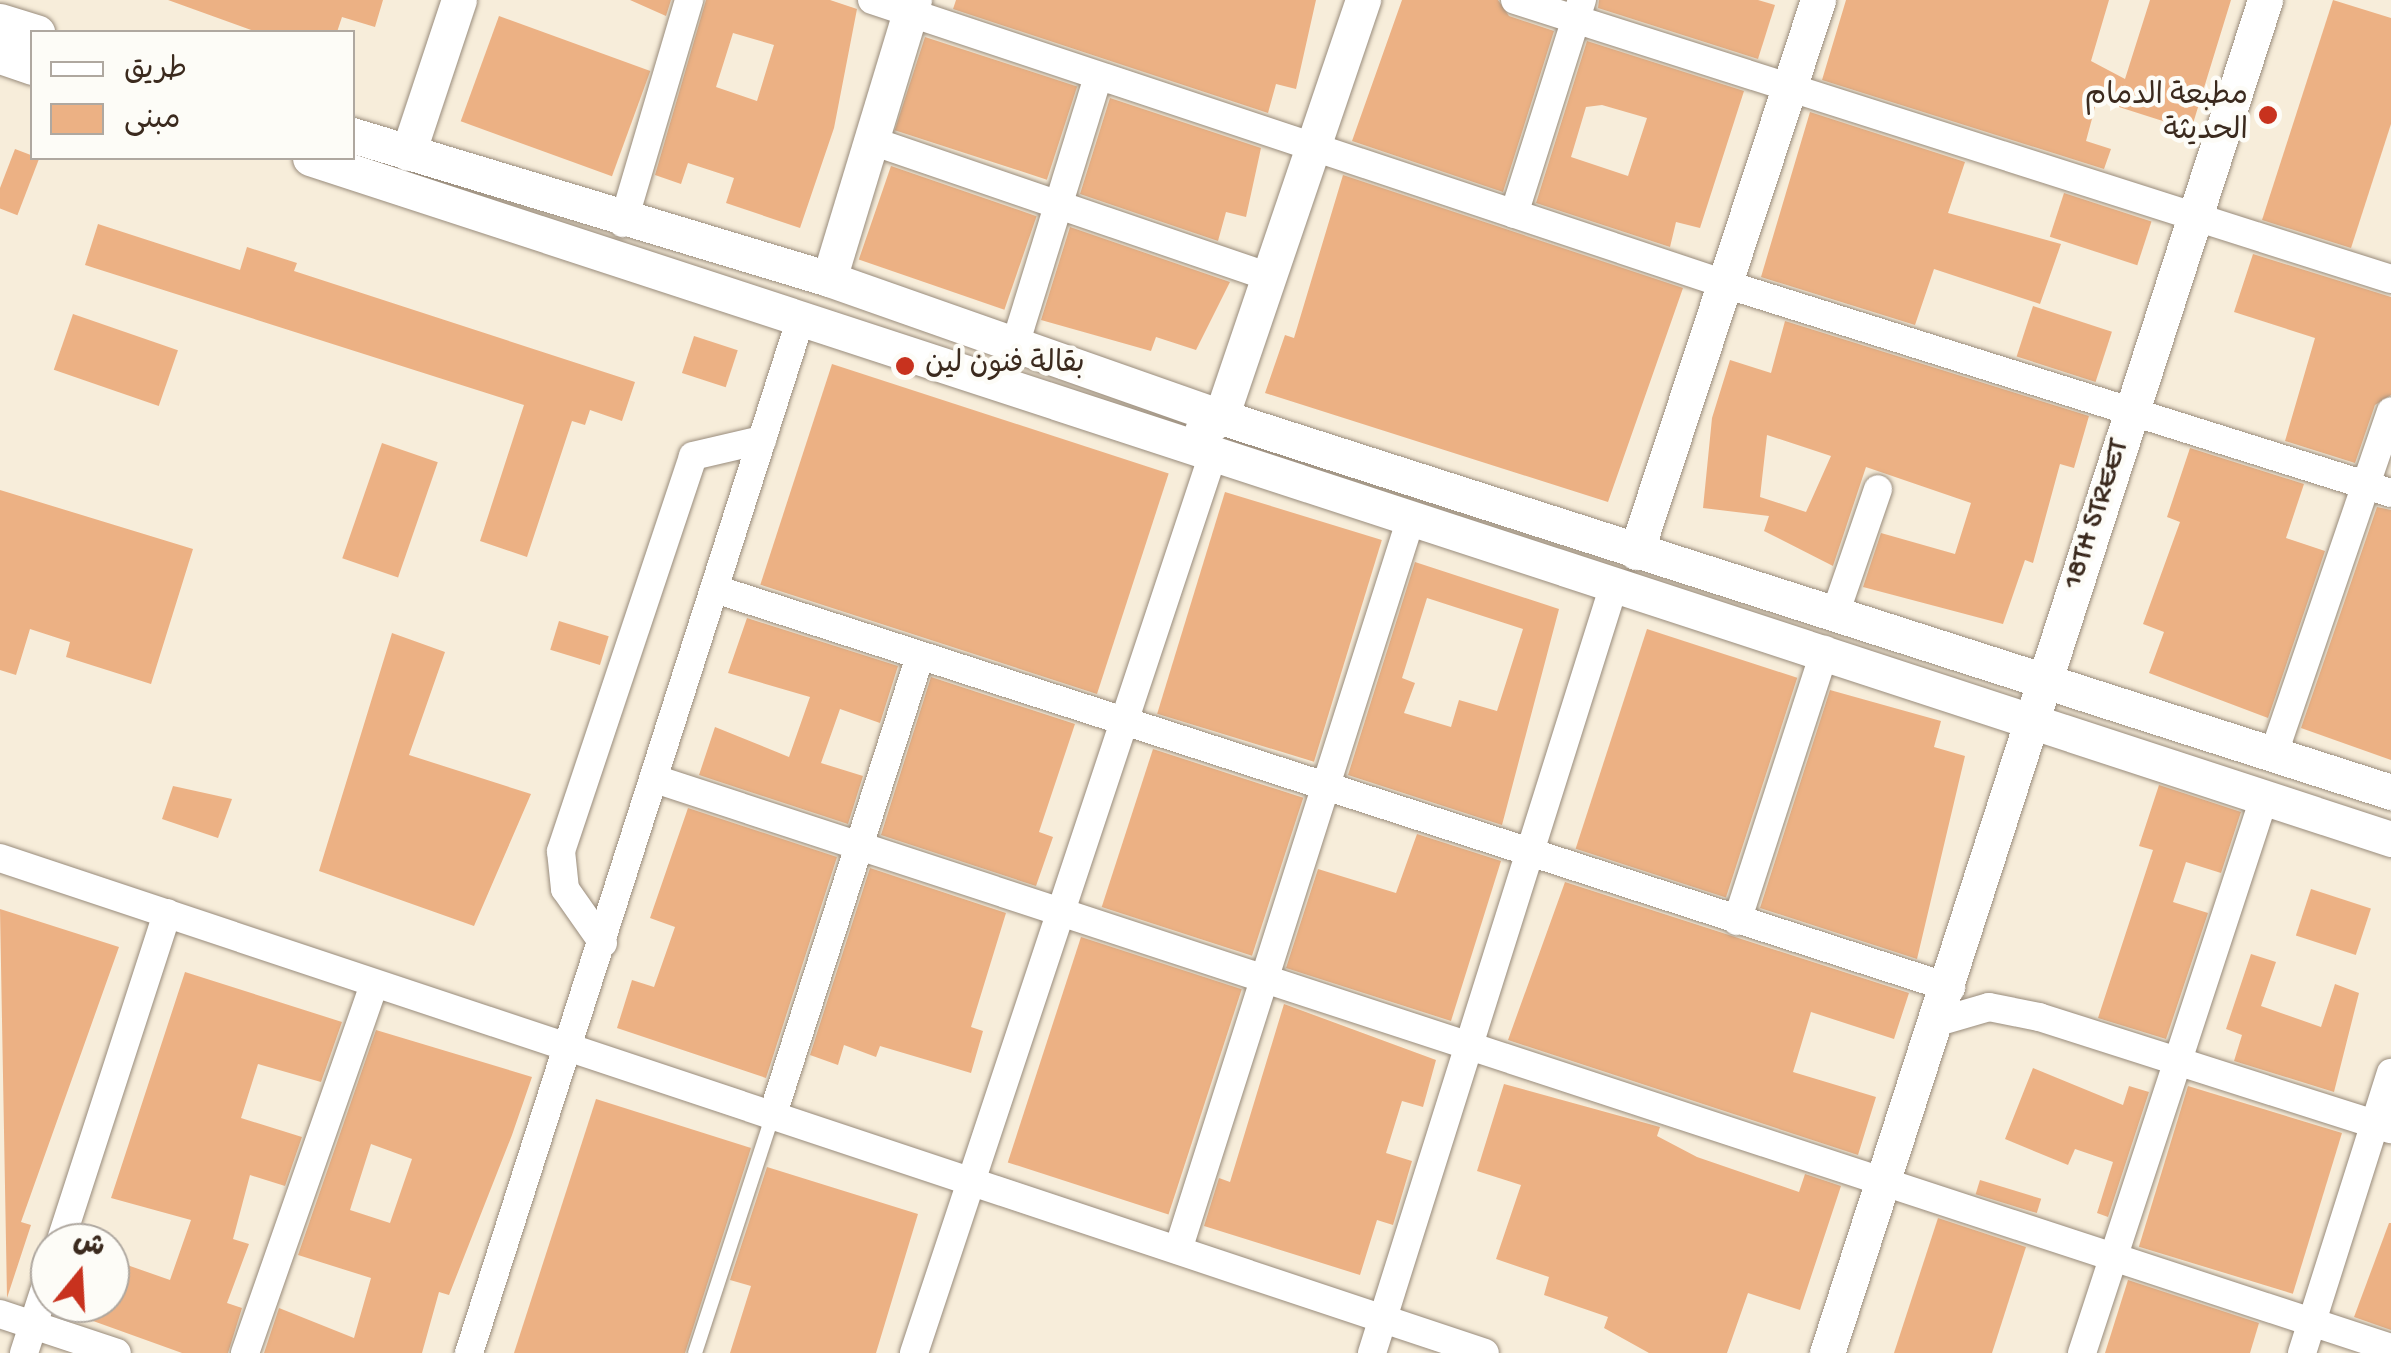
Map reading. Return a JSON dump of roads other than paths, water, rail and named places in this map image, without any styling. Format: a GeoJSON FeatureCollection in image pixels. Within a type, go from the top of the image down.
{"type":"FeatureCollection","features":[{"type":"Feature","properties":{"kind":"street"},"geometry":{"type":"LineString","coordinates":[[408,153],[459,0]]}},
{"type":"Feature","properties":{"kind":"street"},"geometry":{"type":"LineString","coordinates":[[624,223],[688,0]]}},
{"type":"Feature","properties":{"kind":"street"},"geometry":{"type":"LineString","coordinates":[[872,0],[912,6],[1098,77],[1725,284],[2379,489]]}},
{"type":"Feature","properties":{"kind":"street"},"geometry":{"type":"LineString","coordinates":[[1136,428],[1195,435],[1221,417],[1362,0]]}},
{"type":"Feature","properties":{"kind":"street"},"geometry":{"type":"LineString","coordinates":[[1515,0],[1579,10],[1790,86],[2194,219],[2391,279]]}},
{"type":"Feature","properties":{"kind":"street"},"geometry":{"type":"LineString","coordinates":[[1636,552],[1818,0]]}},
{"type":"Feature","properties":{"kind":"street","name":"18TH STREET"},"geometry":{"type":"LineString","coordinates":[[1827,1353],[1883,1176],[1941,1022],[2044,684],[2266,0]]}},
{"type":"Feature","properties":{"kind":"street"},"geometry":{"type":"LineString","coordinates":[[829,280],[875,142],[912,6]]}},
{"type":"Feature","properties":{"kind":"street"},"geometry":{"type":"LineString","coordinates":[[1514,214],[1579,10]]}},
{"type":"Feature","properties":{"kind":"street"},"geometry":{"type":"LineString","coordinates":[[1,32],[30,32]]}},
{"type":"Feature","properties":{"kind":"street"},"geometry":{"type":"LineString","coordinates":[[1,32],[30,64]]}},
{"type":"Feature","properties":{"kind":"street"},"geometry":{"type":"LineString","coordinates":[[1015,345],[1098,77]]}},
{"type":"Feature","properties":{"kind":"street"},"geometry":{"type":"LineString","coordinates":[[355,136],[624,223],[829,280],[1221,417],[1636,552],[2033,723],[2391,839]]}},
{"type":"Feature","properties":{"kind":"street"},"geometry":{"type":"LineString","coordinates":[[875,142],[1268,276]]}},
{"type":"Feature","properties":{"kind":"street"},"geometry":{"type":"LineString","coordinates":[[316,160],[1614,585],[2044,684],[2391,792]]}},
{"type":"Feature","properties":{"kind":"street"},"geometry":{"type":"LineString","coordinates":[[469,1353],[570,1048],[801,318]]}},
{"type":"Feature","properties":{"kind":"street"},"geometry":{"type":"LineString","coordinates":[[2274,753],[2379,489],[2391,412]]}},
{"type":"Feature","properties":{"kind":"street"},"geometry":{"type":"LineString","coordinates":[[603,942],[565,889],[561,851],[694,456],[762,440]]}},
{"type":"Feature","properties":{"kind":"street"},"geometry":{"type":"LineString","coordinates":[[914,1353],[1213,454]]}},
{"type":"Feature","properties":{"kind":"street"},"geometry":{"type":"LineString","coordinates":[[1736,922],[1878,489]]}},
{"type":"Feature","properties":{"kind":"street"},"geometry":{"type":"LineString","coordinates":[[1178,1250],[1271,979],[1411,518]]}},
{"type":"Feature","properties":{"kind":"street"},"geometry":{"type":"LineString","coordinates":[[1372,1353],[1533,854],[1614,585]]}},
{"type":"Feature","properties":{"kind":"street"},"geometry":{"type":"LineString","coordinates":[[715,589],[1736,922],[1951,988]]}},
{"type":"Feature","properties":{"kind":"street"},"geometry":{"type":"LineString","coordinates":[[772,1118],[920,655]]}},
{"type":"Feature","properties":{"kind":"street"},"geometry":{"type":"LineString","coordinates":[[655,780],[1060,916],[1271,979],[1468,1048],[1883,1176],[2391,1348]]}},
{"type":"Feature","properties":{"kind":"street"},"geometry":{"type":"LineString","coordinates":[[2082,1353],[2264,798]]}},
{"type":"Feature","properties":{"kind":"street"},"geometry":{"type":"LineString","coordinates":[[0,858],[1485,1353]]}},
{"type":"Feature","properties":{"kind":"street"},"geometry":{"type":"LineString","coordinates":[[67,1223],[167,914]]}},
{"type":"Feature","properties":{"kind":"street"},"geometry":{"type":"LineString","coordinates":[[245,1353],[374,984]]}},
{"type":"Feature","properties":{"kind":"street"},"geometry":{"type":"LineString","coordinates":[[1941,1022],[1989,1007],[2383,1126]]}},
{"type":"Feature","properties":{"kind":"street"},"geometry":{"type":"LineString","coordinates":[[2302,1353],[2383,1126],[2391,1073]]}},
{"type":"Feature","properties":{"kind":"street"},"geometry":{"type":"LineString","coordinates":[[0,1314],[117,1353]]}},
{"type":"Feature","properties":{"kind":"street"},"geometry":{"type":"LineString","coordinates":[[24,1353],[33,1325]]}},
{"type":"Feature","properties":{"kind":"lane"},"geometry":{"type":"LineString","coordinates":[[695,1353],[772,1118]]}},
{"type":"Feature","properties":{"kind":"place","name":"مطبعة الدمام الحديثة"},"geometry":{"type":"Point","coordinates":[2268,115]}},
{"type":"Feature","properties":{"kind":"place","name":"بقالة فنون لين"},"geometry":{"type":"Point","coordinates":[905,366]}}]}
